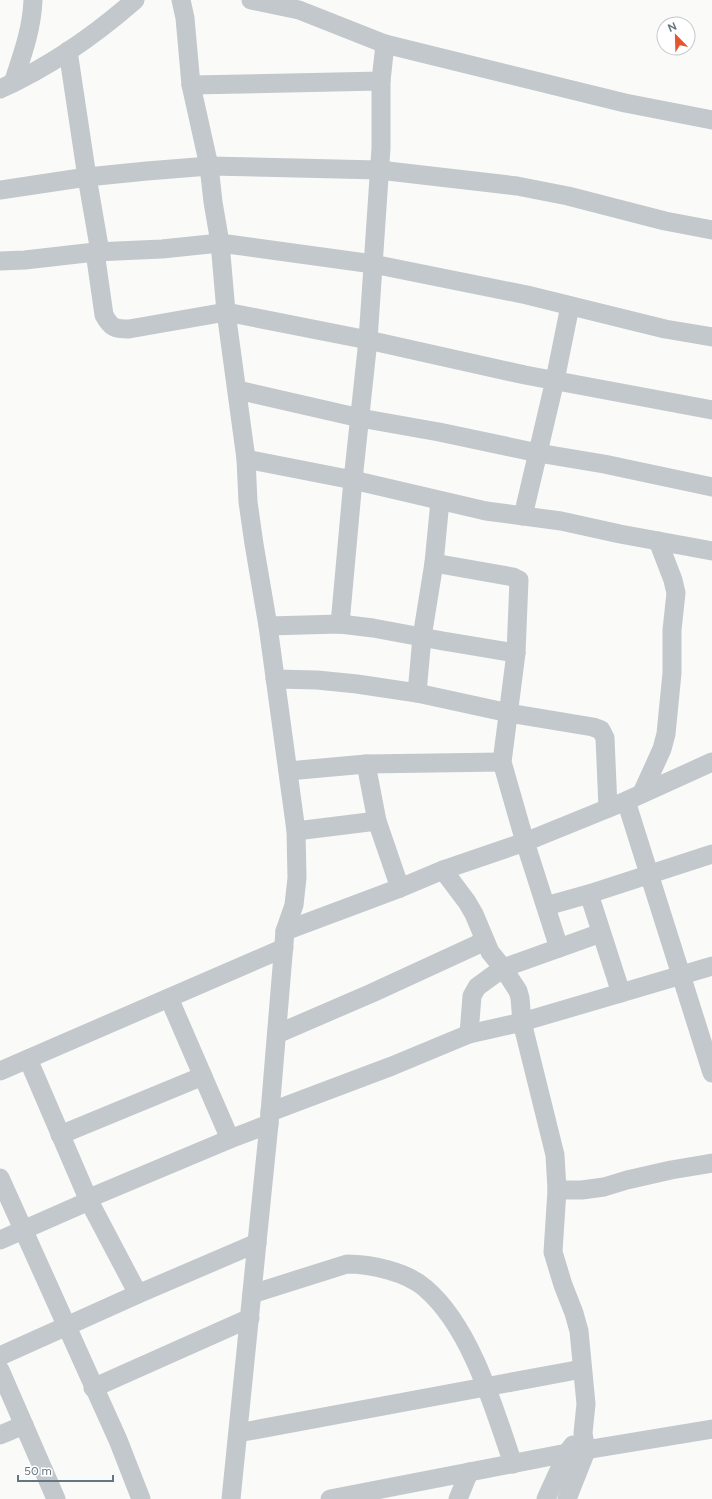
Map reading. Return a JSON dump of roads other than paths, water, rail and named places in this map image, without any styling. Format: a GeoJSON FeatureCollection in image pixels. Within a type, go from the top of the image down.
{"type":"FeatureCollection","features":[{"type":"Feature","properties":{"kind":"street"},"geometry":{"type":"LineString","coordinates":[[6,86],[28,37],[33,15],[34,0]]}},
{"type":"Feature","properties":{"kind":"street"},"geometry":{"type":"LineString","coordinates":[[6,86],[68,51],[112,20],[135,0]]}},
{"type":"Feature","properties":{"kind":"street"},"geometry":{"type":"LineString","coordinates":[[181,0],[185,18],[186,47],[191,85],[209,166],[212,202],[220,243],[226,312],[238,390],[246,459],[248,502],[268,626],[296,831],[297,878],[294,905],[284,939],[277,1034],[231,1499]]}},
{"type":"Feature","properties":{"kind":"street"},"geometry":{"type":"LineString","coordinates":[[250,0],[299,5],[386,44],[625,103],[712,120]]}},
{"type":"Feature","properties":{"kind":"street"},"geometry":{"type":"LineString","coordinates":[[340,624],[368,340],[381,148],[381,81],[386,44]]}},
{"type":"Feature","properties":{"kind":"street"},"geometry":{"type":"LineString","coordinates":[[68,51],[87,177],[104,315],[108,323],[112,326],[119,329],[129,329],[226,312],[368,340],[555,380],[712,410]]}},
{"type":"Feature","properties":{"kind":"street"},"geometry":{"type":"LineString","coordinates":[[191,85],[381,81]]}},
{"type":"Feature","properties":{"kind":"street"},"geometry":{"type":"LineString","coordinates":[[0,190],[147,170],[209,166],[379,170],[518,186],[568,196],[664,221],[712,230]]}},
{"type":"Feature","properties":{"kind":"street"},"geometry":{"type":"LineString","coordinates":[[0,261],[25,260],[97,252],[162,249],[220,243],[373,264],[527,295],[665,329],[712,337]]}},
{"type":"Feature","properties":{"kind":"street"},"geometry":{"type":"LineString","coordinates":[[523,516],[555,380],[570,306]]}},
{"type":"Feature","properties":{"kind":"street"},"geometry":{"type":"LineString","coordinates":[[238,390],[360,418],[439,432],[538,453],[604,464],[712,488]]}},
{"type":"Feature","properties":{"kind":"street"},"geometry":{"type":"LineString","coordinates":[[246,459],[353,480],[486,511],[561,521],[712,551]]}},
{"type":"Feature","properties":{"kind":"street"},"geometry":{"type":"LineString","coordinates":[[417,693],[422,637],[434,563],[440,501]]}},
{"type":"Feature","properties":{"kind":"street"},"geometry":{"type":"LineString","coordinates":[[658,541],[673,580],[676,593],[672,630],[672,673],[666,734],[662,749],[634,797],[649,874],[712,1073]]}},
{"type":"Feature","properties":{"kind":"street"},"geometry":{"type":"LineString","coordinates":[[434,563],[513,577],[519,580],[516,653],[502,762],[525,842],[559,948]]}},
{"type":"Feature","properties":{"kind":"street"},"geometry":{"type":"LineString","coordinates":[[268,626],[340,624],[373,628],[516,653]]}},
{"type":"Feature","properties":{"kind":"street"},"geometry":{"type":"LineString","coordinates":[[275,679],[325,680],[417,693],[509,712],[593,727],[601,730],[605,738],[608,808]]}},
{"type":"Feature","properties":{"kind":"street"},"geometry":{"type":"LineString","coordinates":[[288,771],[366,764],[502,762]]}},
{"type":"Feature","properties":{"kind":"street"},"geometry":{"type":"LineString","coordinates":[[0,1071],[169,998],[284,939],[400,888],[443,870],[525,842],[634,797],[712,762]]}},
{"type":"Feature","properties":{"kind":"street"},"geometry":{"type":"LineString","coordinates":[[366,764],[377,821],[400,888]]}},
{"type":"Feature","properties":{"kind":"street"},"geometry":{"type":"LineString","coordinates":[[296,831],[377,821]]}},
{"type":"Feature","properties":{"kind":"street"},"geometry":{"type":"LineString","coordinates":[[546,906],[589,894],[649,874],[711,860]]}},
{"type":"Feature","properties":{"kind":"street"},"geometry":{"type":"LineString","coordinates":[[443,870],[467,902],[474,914],[490,952],[504,968],[518,991],[522,1022],[555,1155],[557,1190],[553,1252],[579,1332],[586,1404],[585,1442],[567,1499]]}},
{"type":"Feature","properties":{"kind":"street"},"geometry":{"type":"LineString","coordinates":[[589,894],[621,993]]}},
{"type":"Feature","properties":{"kind":"street"},"geometry":{"type":"LineString","coordinates":[[469,1034],[473,992],[477,987],[504,968],[601,932]]}},
{"type":"Feature","properties":{"kind":"street"},"geometry":{"type":"LineString","coordinates":[[277,1034],[372,993],[485,941]]}},
{"type":"Feature","properties":{"kind":"street"},"geometry":{"type":"LineString","coordinates":[[0,1240],[24,1231],[88,1200],[230,1139],[269,1118],[469,1034],[522,1022],[712,966]]}},
{"type":"Feature","properties":{"kind":"street"},"geometry":{"type":"LineString","coordinates":[[169,998],[230,1139]]}},
{"type":"Feature","properties":{"kind":"street"},"geometry":{"type":"LineString","coordinates":[[28,1059],[88,1200],[138,1294]]}},
{"type":"Feature","properties":{"kind":"street"},"geometry":{"type":"LineString","coordinates":[[60,1135],[202,1076]]}},
{"type":"Feature","properties":{"kind":"street"},"geometry":{"type":"LineString","coordinates":[[557,1190],[582,1190],[604,1187],[671,1170],[712,1163]]}},
{"type":"Feature","properties":{"kind":"street"},"geometry":{"type":"LineString","coordinates":[[0,1178],[93,1388],[118,1440],[141,1499]]}},
{"type":"Feature","properties":{"kind":"street"},"geometry":{"type":"LineString","coordinates":[[0,1356],[138,1294],[257,1243]]}},
{"type":"Feature","properties":{"kind":"street"},"geometry":{"type":"LineString","coordinates":[[252,1294],[347,1264],[358,1264],[382,1268],[406,1277],[424,1288],[445,1310],[460,1333],[487,1387],[513,1464]]}},
{"type":"Feature","properties":{"kind":"street"},"geometry":{"type":"LineString","coordinates":[[93,1388],[250,1318]]}},
{"type":"Feature","properties":{"kind":"street"},"geometry":{"type":"LineString","coordinates":[[238,1433],[582,1369]]}},
{"type":"Feature","properties":{"kind":"street"},"geometry":{"type":"LineString","coordinates":[[0,1370],[56,1499]]}},
{"type":"Feature","properties":{"kind":"street"},"geometry":{"type":"LineString","coordinates":[[0,1435],[24,1424]]}},
{"type":"Feature","properties":{"kind":"street"},"geometry":{"type":"LineString","coordinates":[[330,1499],[567,1453],[585,1442],[712,1429]]}},
{"type":"Feature","properties":{"kind":"street"},"geometry":{"type":"LineString","coordinates":[[546,1499],[567,1453]]}},
{"type":"Feature","properties":{"kind":"street"},"geometry":{"type":"LineString","coordinates":[[458,1499],[469,1472]]}}]}
